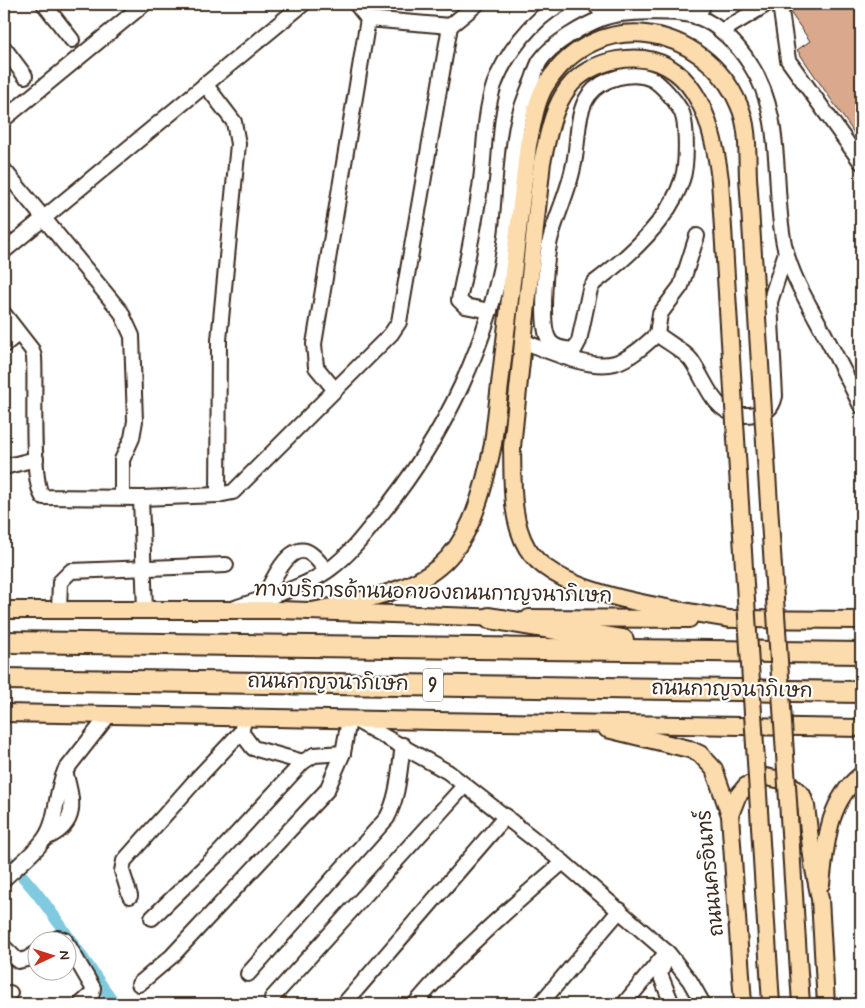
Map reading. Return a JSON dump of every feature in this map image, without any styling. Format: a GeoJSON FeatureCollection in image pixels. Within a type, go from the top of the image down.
{"type":"FeatureCollection","features":[{"type":"Feature","properties":{"kind":"highway"},"geometry":{"type":"LineString","coordinates":[[490,618],[600,635],[658,650]]}},
{"type":"Feature","properties":{"kind":"highway","name":"ถนนกาญจนาภิเษก"},"geometry":{"type":"LineString","coordinates":[[4,642],[861,653]]}},
{"type":"Feature","properties":{"kind":"highway","name":"ถนนกาญจนาภิเษก"},"geometry":{"type":"LineString","coordinates":[[4,678],[861,692]]}},
{"type":"Feature","properties":{"kind":"main road"},"geometry":{"type":"LineString","coordinates":[[312,611],[353,603],[421,580],[451,558],[473,521],[484,490],[494,444],[528,145],[537,104],[546,84],[573,54],[608,37],[625,33],[656,35],[698,53],[721,74],[740,107],[746,130],[801,1004]]}},
{"type":"Feature","properties":{"kind":"main road"},"geometry":{"type":"LineString","coordinates":[[730,619],[592,590],[566,581],[543,567],[527,548],[517,524],[513,492],[512,447],[525,342],[542,162],[552,120],[560,101],[569,87],[582,75],[610,61],[639,57],[665,67],[688,82],[708,118],[715,143],[720,180],[771,1004]]}},
{"type":"Feature","properties":{"kind":"main road","name":"ทางบริการด้านนอกของถนนกาญจนาภิเษก"},"geometry":{"type":"LineString","coordinates":[[4,610],[230,610],[312,611],[490,618],[861,620]]}},
{"type":"Feature","properties":{"kind":"main road"},"geometry":{"type":"LineString","coordinates":[[4,713],[108,716],[243,726],[352,720],[576,722],[861,728]]}},
{"type":"Feature","properties":{"kind":"main road","name":"ถนนนครอินทร์"},"geometry":{"type":"LineString","coordinates":[[576,722],[665,742],[700,754],[714,769],[730,815],[744,1004]]}},
{"type":"Feature","properties":{"kind":"main road"},"geometry":{"type":"LineString","coordinates":[[826,1004],[820,899],[824,846],[836,805],[861,775]]}},
{"type":"Feature","properties":{"kind":"main road"},"geometry":{"type":"LineString","coordinates":[[730,815],[737,797],[753,781],[766,777],[780,778],[797,788],[806,806],[813,864],[820,899]]}},
{"type":"Feature","properties":{"kind":"street"},"geometry":{"type":"LineString","coordinates":[[44,4],[72,40]]}},
{"type":"Feature","properties":{"kind":"street"},"geometry":{"type":"LineString","coordinates":[[4,119],[144,4]]}},
{"type":"Feature","properties":{"kind":"street"},"geometry":{"type":"LineString","coordinates":[[4,251],[303,4]]}},
{"type":"Feature","properties":{"kind":"street"},"geometry":{"type":"LineString","coordinates":[[356,4],[368,19],[450,26]]}},
{"type":"Feature","properties":{"kind":"street"},"geometry":{"type":"LineString","coordinates":[[4,314],[32,350],[34,357],[36,459],[39,488],[43,497],[141,498],[218,495],[234,492],[391,334],[399,322],[450,26],[476,4]]}},
{"type":"Feature","properties":{"kind":"street"},"geometry":{"type":"LineString","coordinates":[[490,311],[465,306],[460,300],[481,180],[494,85],[513,49],[534,25],[561,4]]}},
{"type":"Feature","properties":{"kind":"street"},"geometry":{"type":"LineString","coordinates":[[595,4],[605,17]]}},
{"type":"Feature","properties":{"kind":"street"},"geometry":{"type":"LineString","coordinates":[[697,17],[704,4]]}},
{"type":"Feature","properties":{"kind":"street"},"geometry":{"type":"LineString","coordinates":[[722,31],[767,4]]}},
{"type":"Feature","properties":{"kind":"street"},"geometry":{"type":"LineString","coordinates":[[780,4],[788,60],[861,162]]}},
{"type":"Feature","properties":{"kind":"street"},"geometry":{"type":"LineString","coordinates":[[230,610],[298,586],[327,571],[361,540],[394,499],[436,435],[470,370],[490,311],[506,240],[518,122],[540,61],[556,44],[605,17],[651,12],[697,17],[722,31],[749,62],[762,87],[771,114],[780,217],[786,252],[794,276],[861,406]]}},
{"type":"Feature","properties":{"kind":"street"},"geometry":{"type":"LineString","coordinates":[[335,390],[316,367],[314,344],[368,19]]}},
{"type":"Feature","properties":{"kind":"street"},"geometry":{"type":"LineString","coordinates":[[4,48],[25,76]]}},
{"type":"Feature","properties":{"kind":"street"},"geometry":{"type":"LineString","coordinates":[[572,354],[583,326],[590,289],[640,243],[674,198],[683,178],[685,141],[681,110],[668,94],[652,80],[643,77],[630,75],[603,83],[590,94],[583,106],[576,156],[569,187],[550,241],[544,325],[548,340],[554,346],[572,354],[599,364],[614,363],[631,355],[657,334],[660,314],[681,286],[697,236]]}},
{"type":"Feature","properties":{"kind":"street"},"geometry":{"type":"LineString","coordinates":[[205,84],[234,122],[238,144],[219,340],[218,495]]}},
{"type":"Feature","properties":{"kind":"street"},"geometry":{"type":"LineString","coordinates":[[4,170],[121,312],[132,336],[135,421],[132,438],[122,460],[122,497]]}},
{"type":"Feature","properties":{"kind":"street"},"geometry":{"type":"LineString","coordinates":[[657,334],[680,349],[690,359],[704,386],[726,411],[744,416],[768,411],[772,406],[775,396],[770,302],[786,252]]}},
{"type":"Feature","properties":{"kind":"street"},"geometry":{"type":"LineString","coordinates":[[4,345],[18,334]]}},
{"type":"Feature","properties":{"kind":"street"},"geometry":{"type":"LineString","coordinates":[[525,342],[572,354]]}},
{"type":"Feature","properties":{"kind":"street"},"geometry":{"type":"LineString","coordinates":[[4,468],[36,459]]}},
{"type":"Feature","properties":{"kind":"street"},"geometry":{"type":"LineString","coordinates":[[141,498],[145,610]]}},
{"type":"Feature","properties":{"kind":"street"},"geometry":{"type":"LineString","coordinates":[[264,597],[280,567],[293,554],[304,551],[310,553],[327,571]]}},
{"type":"Feature","properties":{"kind":"street"},"geometry":{"type":"LineString","coordinates":[[59,610],[60,582],[71,571],[226,565]]}},
{"type":"Feature","properties":{"kind":"street"},"geometry":{"type":"LineString","coordinates":[[5,878],[46,838],[63,829],[71,815],[70,792],[65,771],[108,716]]}},
{"type":"Feature","properties":{"kind":"street"},"geometry":{"type":"LineString","coordinates":[[139,984],[172,956],[327,790],[343,753],[352,720],[403,745],[448,772],[563,862],[668,953],[690,981],[703,1004]]}},
{"type":"Feature","properties":{"kind":"street"},"geometry":{"type":"LineString","coordinates":[[130,896],[122,871],[124,861],[243,726],[253,748],[303,762]]}},
{"type":"Feature","properties":{"kind":"street"},"geometry":{"type":"LineString","coordinates":[[248,974],[386,818],[394,804],[398,788],[403,745]]}},
{"type":"Feature","properties":{"kind":"street"},"geometry":{"type":"LineString","coordinates":[[152,918],[218,854],[303,762],[314,755],[343,753]]}},
{"type":"Feature","properties":{"kind":"street"},"geometry":{"type":"LineString","coordinates":[[272,998],[464,786]]}},
{"type":"Feature","properties":{"kind":"street"},"geometry":{"type":"LineString","coordinates":[[344,1004],[506,816]]}},
{"type":"Feature","properties":{"kind":"street"},"geometry":{"type":"LineString","coordinates":[[415,1004],[441,973],[497,919],[563,862]]}},
{"type":"Feature","properties":{"kind":"street"},"geometry":{"type":"LineString","coordinates":[[540,1004],[620,910]]}},
{"type":"Feature","properties":{"kind":"street"},"geometry":{"type":"LineString","coordinates":[[4,947],[18,961],[28,958]]}},
{"type":"Feature","properties":{"kind":"street"},"geometry":{"type":"LineString","coordinates":[[624,1004],[668,953]]}},
{"type":"Feature","properties":{"kind":"street"},"geometry":{"type":"LineString","coordinates":[[668,953],[660,974],[672,1004]]}},
{"type":"Feature","properties":{"kind":"street"},"geometry":{"type":"LineString","coordinates":[[78,962],[93,988],[92,994],[81,1004]]}},
{"type":"Feature","properties":{"kind":"building"},"geometry":{"type":"Polygon","coordinates":[[[802,4],[861,4],[861,143],[797,50],[810,41],[790,12],[802,4]]]}},
{"type":"Feature","properties":{"kind":"waterway"},"geometry":{"type":"LineString","coordinates":[[4,857],[49,909],[115,1004]]}}]}
